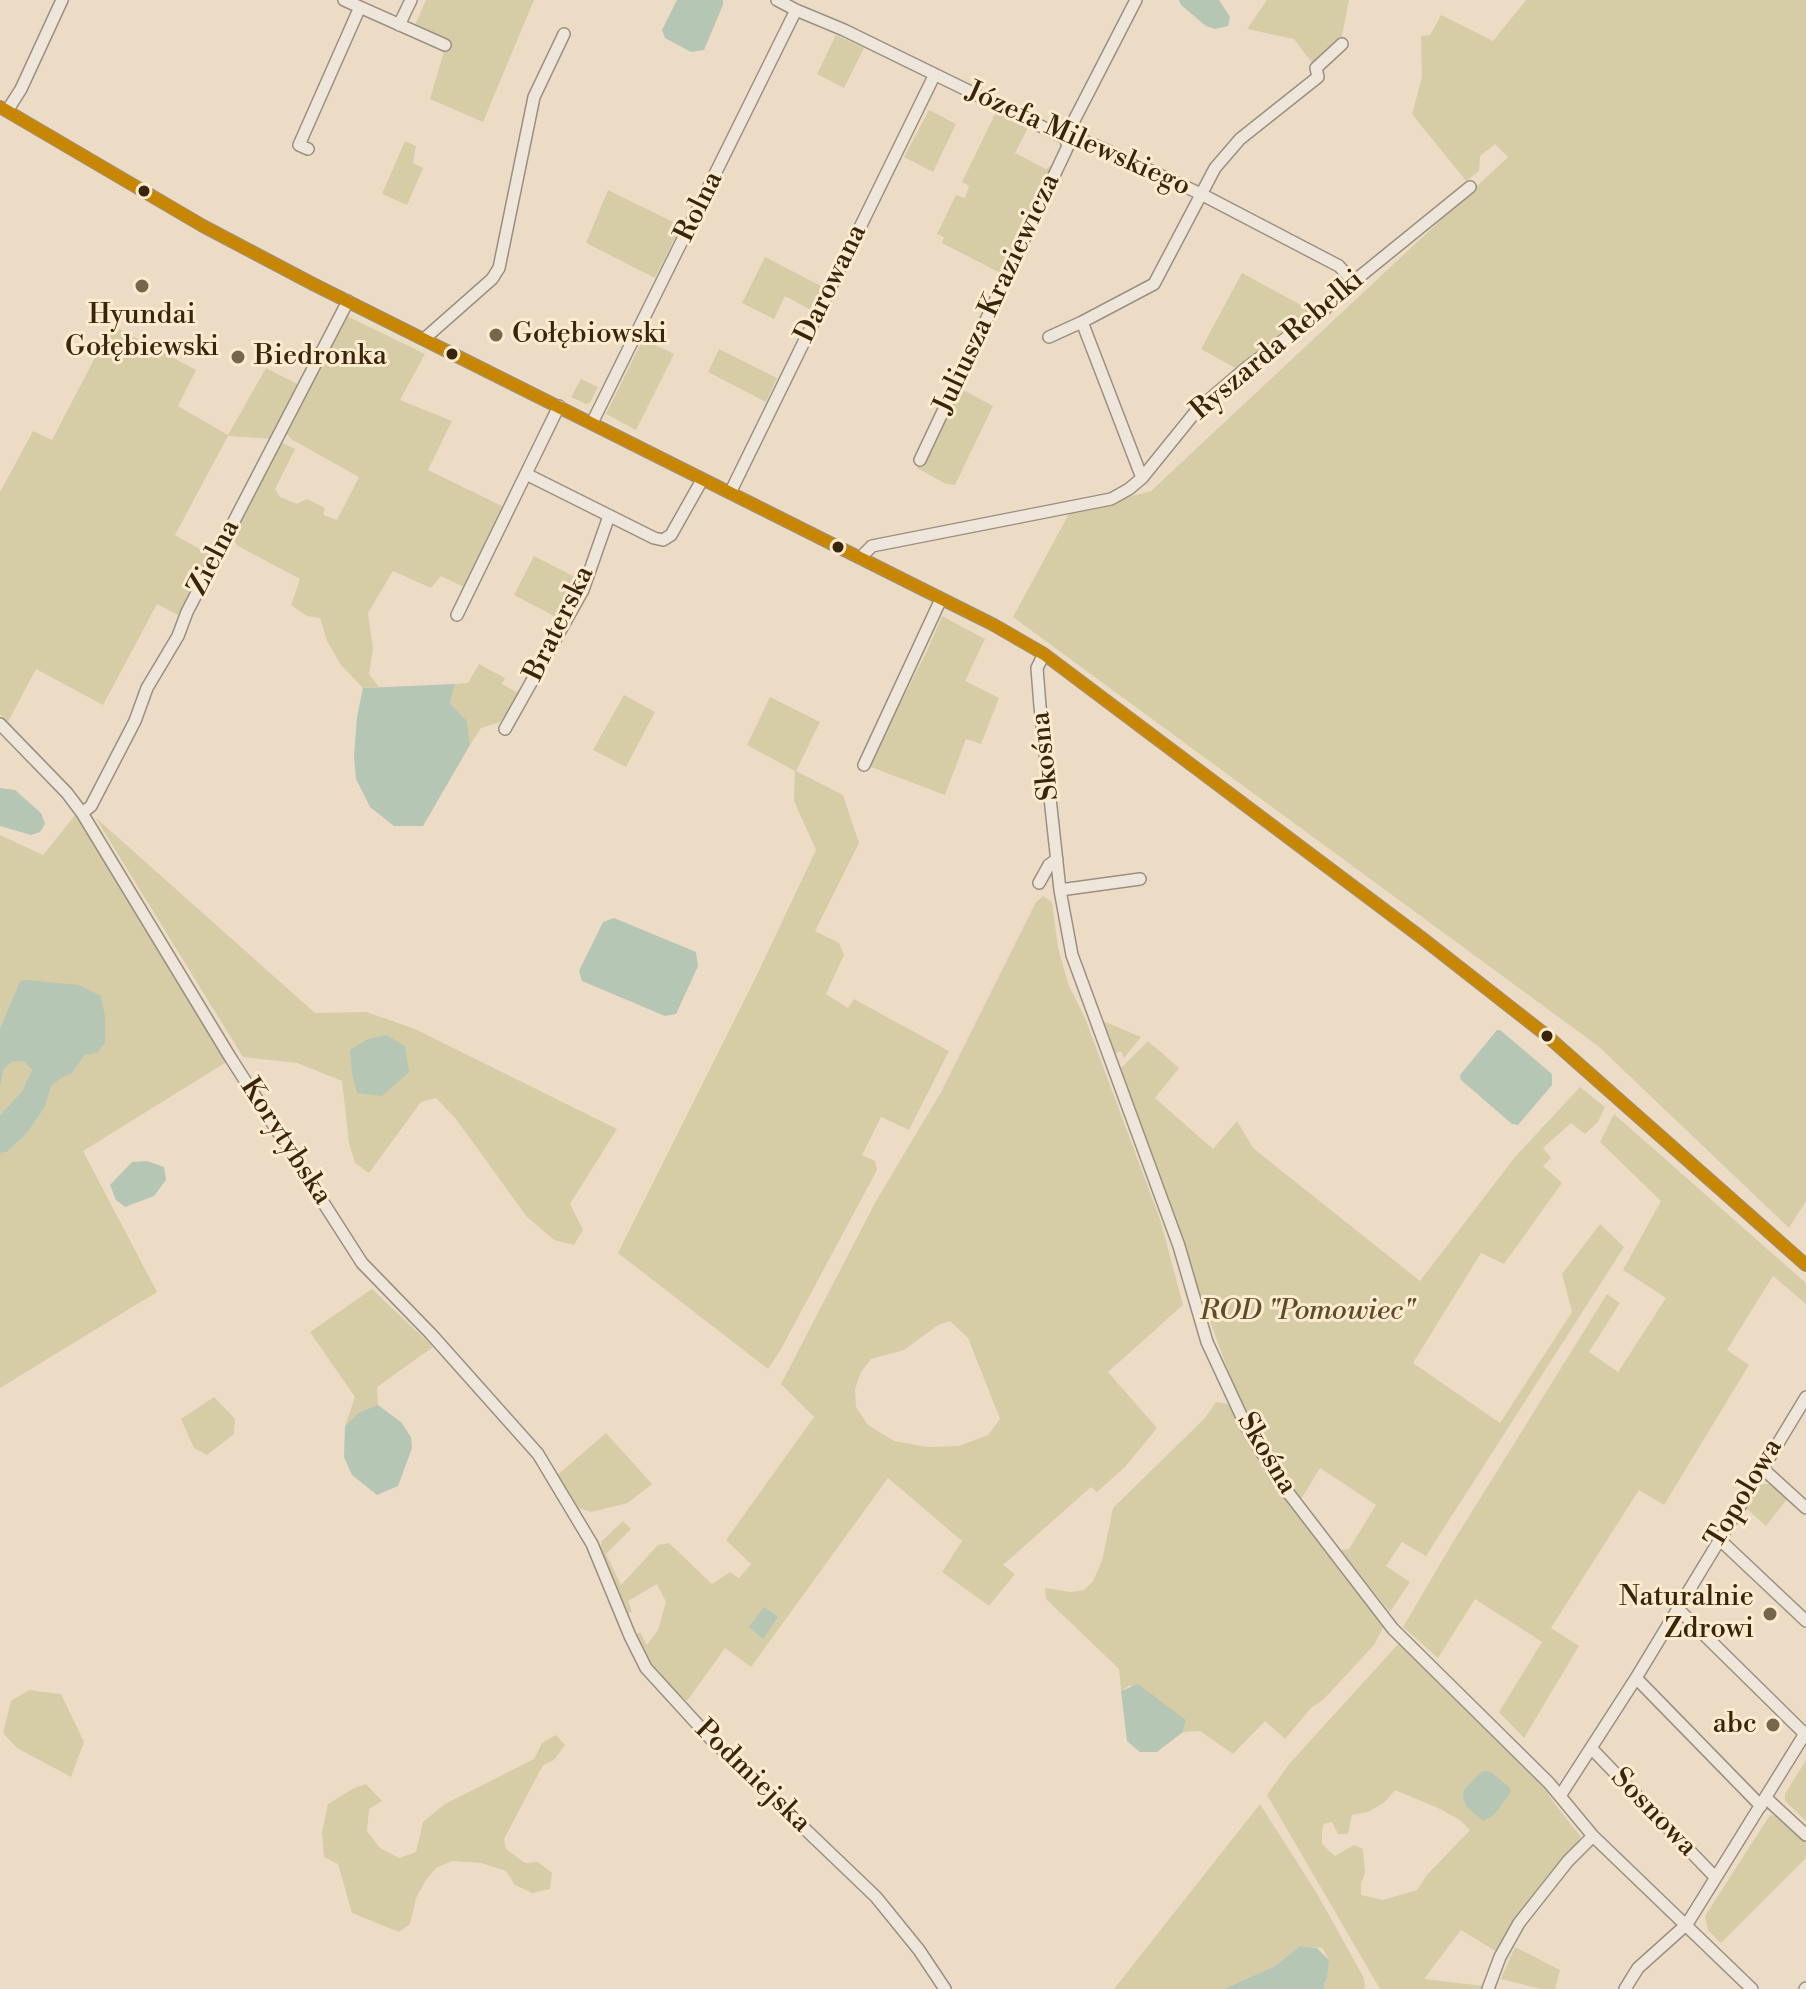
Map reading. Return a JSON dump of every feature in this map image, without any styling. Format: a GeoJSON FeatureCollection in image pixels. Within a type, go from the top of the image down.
{"type":"FeatureCollection","features":[{"type":"Feature","properties":{"kind":"street"},"geometry":{"type":"LineString","coordinates":[[62,0],[21,89],[4,109],[203,226],[1044,654],[1412,930],[1546,1035],[1806,1265]]}},
{"type":"Feature","properties":{"kind":"street"},"geometry":{"type":"LineString","coordinates":[[344,0],[445,45]]}},
{"type":"Feature","properties":{"kind":"street"},"geometry":{"type":"LineString","coordinates":[[399,25],[411,0]]}},
{"type":"Feature","properties":{"kind":"street"},"geometry":{"type":"LineString","coordinates":[[777,0],[796,10]]}},
{"type":"Feature","properties":{"kind":"street","name":"Juliusza Kraziewicza"},"geometry":{"type":"LineString","coordinates":[[920,460],[1068,146],[1065,138],[1136,0]]}},
{"type":"Feature","properties":{"kind":"street"},"geometry":{"type":"LineString","coordinates":[[308,149],[299,145],[360,7]]}},
{"type":"Feature","properties":{"kind":"street","name":"Józefa Milewskiego"},"geometry":{"type":"LineString","coordinates":[[796,10],[844,30],[1065,138],[1095,145],[1201,194],[1339,266],[1353,282]]}},
{"type":"Feature","properties":{"kind":"street","name":"Rolna"},"geometry":{"type":"LineString","coordinates":[[592,423],[796,10]]}},
{"type":"Feature","properties":{"kind":"street"},"geometry":{"type":"LineString","coordinates":[[424,339],[492,279],[499,268],[534,97],[564,34]]}},
{"type":"Feature","properties":{"kind":"street"},"geometry":{"type":"LineString","coordinates":[[1049,337],[1154,284],[1215,168],[1240,139],[1318,77],[1316,68],[1342,44]]}},
{"type":"Feature","properties":{"kind":"street","name":"Darowana"},"geometry":{"type":"LineString","coordinates":[[730,493],[934,76]]}},
{"type":"Feature","properties":{"kind":"street","name":"Ryszarda Rebelki"},"geometry":{"type":"LineString","coordinates":[[860,558],[872,546],[1111,499],[1142,478],[1197,410],[1246,368],[1326,308],[1353,282],[1470,187]]}},
{"type":"Feature","properties":{"kind":"street","name":"Zielna"},"geometry":{"type":"LineString","coordinates":[[82,813],[91,806],[98,793],[135,721],[147,688],[178,636],[187,612],[348,301]]}},
{"type":"Feature","properties":{"kind":"street"},"geometry":{"type":"LineString","coordinates":[[1082,322],[1142,478]]}},
{"type":"Feature","properties":{"kind":"street"},"geometry":{"type":"LineString","coordinates":[[457,615],[559,406]]}},
{"type":"Feature","properties":{"kind":"street"},"geometry":{"type":"LineString","coordinates":[[526,474],[663,540],[671,535],[702,480]]}},
{"type":"Feature","properties":{"kind":"street","name":"Braterska"},"geometry":{"type":"LineString","coordinates":[[505,729],[583,590],[609,516]]}},
{"type":"Feature","properties":{"kind":"street"},"geometry":{"type":"LineString","coordinates":[[864,765],[941,599]]}},
{"type":"Feature","properties":{"kind":"street","name":"Skośna"},"geometry":{"type":"LineString","coordinates":[[1044,654],[1037,668],[1060,890],[1072,955],[1179,1246],[1207,1342],[1247,1428],[1277,1478],[1393,1629],[1483,1716],[1560,1796],[1593,1836],[1752,1989]]}},
{"type":"Feature","properties":{"kind":"street","name":"Korytybska"},"geometry":{"type":"LineString","coordinates":[[0,724],[67,793],[82,813],[230,1057],[362,1263],[431,1334],[538,1454],[592,1544]]}},
{"type":"Feature","properties":{"kind":"street"},"geometry":{"type":"LineString","coordinates":[[1039,883],[1049,865],[1057,859]]}},
{"type":"Feature","properties":{"kind":"street"},"geometry":{"type":"LineString","coordinates":[[1060,890],[1140,879]]}},
{"type":"Feature","properties":{"kind":"street","name":"Topolowa"},"geometry":{"type":"LineString","coordinates":[[1560,1796],[1636,1678],[1761,1467],[1806,1398]]}},
{"type":"Feature","properties":{"kind":"street"},"geometry":{"type":"LineString","coordinates":[[1761,1467],[1806,1508]]}},
{"type":"Feature","properties":{"kind":"street"},"geometry":{"type":"LineString","coordinates":[[1719,1539],[1806,1621]]}},
{"type":"Feature","properties":{"kind":"street","name":"Podmiejska"},"geometry":{"type":"LineString","coordinates":[[592,1544],[646,1668],[710,1738],[876,1897],[919,1950],[945,1989]]}},
{"type":"Feature","properties":{"kind":"street"},"geometry":{"type":"LineString","coordinates":[[1625,1989],[1638,1968],[1687,1924],[1805,1733],[1677,1608]]}},
{"type":"Feature","properties":{"kind":"street"},"geometry":{"type":"LineString","coordinates":[[1636,1678],[1763,1802],[1806,1835]]}},
{"type":"Feature","properties":{"kind":"street","name":"Sosnowa"},"geometry":{"type":"LineString","coordinates":[[1592,1749],[1715,1877]]}},
{"type":"Feature","properties":{"kind":"street"},"geometry":{"type":"LineString","coordinates":[[1488,1989],[1500,1957],[1519,1923],[1568,1861],[1593,1836]]}},
{"type":"Feature","properties":{"kind":"green space"},"geometry":{"type":"Polygon","coordinates":[[[426,0],[534,0],[483,122],[430,99],[447,41],[415,25],[426,0]]]}},
{"type":"Feature","properties":{"kind":"green space"},"geometry":{"type":"Polygon","coordinates":[[[1267,0],[1349,0],[1341,41],[1313,64],[1294,39],[1247,29],[1267,0]]]}},
{"type":"Feature","properties":{"kind":"green space"},"geometry":{"type":"Polygon","coordinates":[[[1526,0],[1806,0],[1806,1201],[1789,1228],[1598,1046],[1013,617],[1070,512],[1151,491],[1508,157],[1495,144],[1480,156],[1479,171],[1466,181],[1412,114],[1422,77],[1421,36],[1430,35],[1441,15],[1493,41],[1526,0]]]}},
{"type":"Feature","properties":{"kind":"green space"},"geometry":{"type":"Polygon","coordinates":[[[836,35],[864,48],[844,88],[817,74],[836,35]]]}},
{"type":"Feature","properties":{"kind":"green space"},"geometry":{"type":"Polygon","coordinates":[[[929,110],[956,124],[933,172],[904,157],[929,110]]]}},
{"type":"Feature","properties":{"kind":"green space"},"geometry":{"type":"Polygon","coordinates":[[[996,112],[1028,128],[1015,153],[1046,169],[1059,160],[1004,275],[942,243],[944,237],[937,234],[956,195],[965,198],[969,186],[962,182],[996,112]]]}},
{"type":"Feature","properties":{"kind":"green space"},"geometry":{"type":"Polygon","coordinates":[[[405,141],[416,146],[413,163],[423,168],[407,205],[382,194],[405,141]]]}},
{"type":"Feature","properties":{"kind":"green space"},"geometry":{"type":"Polygon","coordinates":[[[608,190],[681,226],[655,278],[586,243],[608,190]]]}},
{"type":"Feature","properties":{"kind":"green space"},"geometry":{"type":"Polygon","coordinates":[[[765,257],[823,287],[811,310],[785,296],[774,319],[742,303],[765,257]]]}},
{"type":"Feature","properties":{"kind":"green space"},"geometry":{"type":"Polygon","coordinates":[[[1242,273],[1310,310],[1235,368],[1201,349],[1242,273]]]}},
{"type":"Feature","properties":{"kind":"green space"},"geometry":{"type":"Polygon","coordinates":[[[347,316],[425,354],[400,400],[452,421],[428,470],[506,508],[466,588],[441,576],[431,588],[393,571],[368,613],[373,649],[369,674],[379,687],[363,688],[341,665],[327,641],[320,618],[307,616],[291,605],[300,579],[238,546],[230,536],[276,445],[282,443],[295,449],[275,489],[280,497],[297,504],[307,499],[325,508],[323,515],[337,520],[359,477],[291,439],[284,431],[347,316]]]}},
{"type":"Feature","properties":{"kind":"green space"},"geometry":{"type":"Polygon","coordinates":[[[112,325],[196,370],[178,406],[228,435],[266,368],[301,386],[272,439],[228,436],[175,535],[210,555],[178,615],[157,604],[103,705],[36,669],[8,722],[0,715],[0,492],[33,431],[52,440],[112,325]]]}},
{"type":"Feature","properties":{"kind":"green space"},"geometry":{"type":"Polygon","coordinates":[[[643,339],[674,354],[636,430],[606,414],[643,339]]]}},
{"type":"Feature","properties":{"kind":"green space"},"geometry":{"type":"Polygon","coordinates":[[[719,349],[777,378],[766,402],[708,372],[719,349]]]}},
{"type":"Feature","properties":{"kind":"green space"},"geometry":{"type":"Polygon","coordinates":[[[581,379],[598,387],[590,403],[571,397],[581,379]]]}},
{"type":"Feature","properties":{"kind":"green space"},"geometry":{"type":"Polygon","coordinates":[[[956,386],[993,406],[955,485],[946,484],[917,468],[956,386]]]}},
{"type":"Feature","properties":{"kind":"green space"},"geometry":{"type":"Polygon","coordinates":[[[534,556],[577,578],[578,586],[560,619],[514,595],[534,556]]]}},
{"type":"Feature","properties":{"kind":"green space"},"geometry":{"type":"Polygon","coordinates":[[[942,616],[985,639],[965,681],[999,698],[981,744],[966,739],[945,795],[868,766],[942,616]]]}},
{"type":"Feature","properties":{"kind":"green space"},"geometry":{"type":"Polygon","coordinates":[[[479,664],[505,678],[502,684],[520,694],[500,722],[481,728],[470,745],[467,721],[450,703],[455,684],[468,683],[479,664]]]}},
{"type":"Feature","properties":{"kind":"green space"},"geometry":{"type":"Polygon","coordinates":[[[624,695],[655,712],[626,767],[593,750],[624,695]]]}},
{"type":"Feature","properties":{"kind":"green space"},"geometry":{"type":"Polygon","coordinates":[[[770,697],[820,722],[796,771],[843,795],[859,843],[815,931],[839,943],[844,955],[826,994],[848,1008],[854,999],[949,1051],[909,1130],[881,1117],[862,1155],[875,1161],[877,1170],[768,1369],[618,1253],[816,850],[794,801],[795,771],[747,745],[770,697]]]}},
{"type":"Feature","properties":{"kind":"green space"},"geometry":{"type":"Polygon","coordinates":[[[76,814],[233,1058],[83,1151],[157,1292],[0,1388],[0,1153],[7,1152],[27,1133],[45,1107],[51,1086],[71,1074],[85,1055],[20,981],[0,1028],[0,835],[43,855],[76,814]]]}},
{"type":"Feature","properties":{"kind":"green space"},"geometry":{"type":"Polygon","coordinates":[[[95,817],[315,1013],[366,1012],[415,1029],[617,1129],[570,1204],[583,1230],[574,1245],[554,1240],[527,1217],[456,1119],[436,1098],[421,1102],[369,1173],[355,1163],[349,1143],[342,1081],[297,1063],[243,1057],[95,817]]]}},
{"type":"Feature","properties":{"kind":"green space"},"geometry":{"type":"Polygon","coordinates":[[[1043,896],[1052,902],[1058,948],[1069,986],[1085,1018],[1160,1219],[1183,1305],[1108,1372],[1157,1428],[1125,1467],[1097,1492],[1091,1487],[1003,1565],[1015,1574],[989,1606],[942,1572],[962,1541],[888,1478],[751,1667],[725,1648],[687,1701],[661,1680],[633,1637],[640,1632],[647,1645],[658,1630],[666,1602],[657,1584],[628,1601],[632,1612],[624,1615],[599,1550],[602,1541],[623,1521],[631,1529],[606,1554],[621,1585],[658,1545],[669,1543],[712,1584],[730,1572],[739,1578],[751,1564],[726,1540],[814,1417],[781,1384],[876,1201],[941,1092],[1036,902],[1043,896]],[[950,1321],[938,1325],[904,1350],[871,1359],[861,1372],[855,1389],[856,1407],[868,1425],[894,1441],[928,1447],[959,1446],[988,1435],[1000,1419],[968,1338],[950,1321]]]}},
{"type":"Feature","properties":{"kind":"green space"},"geometry":{"type":"Polygon","coordinates":[[[1100,1022],[1141,1037],[1124,1058],[1121,1051],[1114,1054],[1100,1022]]]}},
{"type":"Feature","properties":{"kind":"green space","name":"ROD \"Pomowiec\""},"geometry":{"type":"Polygon","coordinates":[[[1148,1041],[1179,1068],[1155,1098],[1213,1149],[1237,1121],[1253,1148],[1420,1281],[1515,1157],[1580,1087],[1605,1107],[1598,1122],[1585,1134],[1571,1123],[1543,1148],[1551,1158],[1543,1166],[1562,1183],[1504,1264],[1481,1253],[1413,1363],[1500,1423],[1572,1312],[1562,1274],[1600,1224],[1624,1247],[1426,1556],[1402,1542],[1386,1566],[1410,1582],[1390,1612],[1340,1550],[1349,1549],[1376,1505],[1320,1468],[1300,1501],[1235,1390],[1119,1070],[1148,1041]]]}},
{"type":"Feature","properties":{"kind":"green space"},"geometry":{"type":"Polygon","coordinates":[[[13,1061],[25,1061],[32,1070],[22,1091],[0,1115],[4,1069],[13,1061]]]}},
{"type":"Feature","properties":{"kind":"green space"},"geometry":{"type":"Polygon","coordinates":[[[1614,1114],[1806,1283],[1806,1304],[1773,1276],[1727,1350],[1749,1365],[1664,1505],[1639,1490],[1551,1628],[1579,1646],[1524,1738],[1499,1712],[1542,1642],[1475,1599],[1438,1658],[1403,1627],[1607,1294],[1620,1303],[1589,1352],[1618,1372],[1666,1298],[1623,1270],[1661,1201],[1600,1142],[1614,1114]]]}},
{"type":"Feature","properties":{"kind":"green space"},"geometry":{"type":"Polygon","coordinates":[[[372,1289],[433,1347],[377,1387],[378,1405],[359,1412],[345,1426],[355,1397],[310,1332],[372,1289]]]}},
{"type":"Feature","properties":{"kind":"green space"},"geometry":{"type":"Polygon","coordinates":[[[214,1397],[235,1419],[234,1434],[207,1455],[194,1448],[181,1419],[214,1397]]]}},
{"type":"Feature","properties":{"kind":"green space"},"geometry":{"type":"Polygon","coordinates":[[[1216,1402],[1228,1404],[1263,1470],[1384,1626],[1374,1645],[1323,1700],[1311,1708],[1285,1739],[1265,1721],[1233,1754],[1200,1731],[1183,1732],[1186,1720],[1130,1685],[1121,1691],[1119,1669],[1046,1599],[1045,1588],[1071,1592],[1084,1590],[1093,1581],[1102,1561],[1113,1508],[1205,1418],[1216,1402]]]}},
{"type":"Feature","properties":{"kind":"green space"},"geometry":{"type":"Polygon","coordinates":[[[606,1433],[652,1484],[628,1503],[591,1512],[576,1507],[554,1478],[606,1433]]]}},
{"type":"Feature","properties":{"kind":"green space"},"geometry":{"type":"Polygon","coordinates":[[[1762,1484],[1770,1484],[1787,1499],[1766,1526],[1747,1509],[1762,1484]]]}},
{"type":"Feature","properties":{"kind":"green space"},"geometry":{"type":"Polygon","coordinates":[[[1400,1642],[1537,1776],[1581,1837],[1533,1896],[1497,1952],[1461,1930],[1424,1979],[1484,1986],[1483,1989],[1380,1989],[1267,1795],[1290,1763],[1400,1642]],[[1395,1790],[1385,1802],[1368,1812],[1352,1815],[1348,1834],[1338,1834],[1332,1822],[1324,1824],[1322,1844],[1335,1856],[1354,1845],[1363,1849],[1365,1873],[1361,1895],[1383,1900],[1417,1890],[1427,1875],[1470,1830],[1460,1820],[1395,1790]]]}},
{"type":"Feature","properties":{"kind":"green space"},"geometry":{"type":"Polygon","coordinates":[[[29,1690],[61,1694],[84,1742],[71,1777],[17,1748],[3,1733],[11,1701],[29,1690]]]}},
{"type":"Feature","properties":{"kind":"green space"},"geometry":{"type":"Polygon","coordinates":[[[556,1735],[565,1745],[554,1760],[543,1765],[504,1839],[506,1849],[525,1863],[538,1862],[552,1873],[550,1889],[532,1893],[515,1885],[506,1871],[481,1863],[452,1861],[436,1868],[426,1880],[416,1898],[410,1924],[399,1932],[352,1913],[338,1864],[324,1857],[322,1832],[328,1804],[366,1784],[382,1801],[369,1809],[367,1831],[380,1848],[399,1858],[416,1852],[423,1822],[445,1804],[534,1759],[542,1743],[556,1735]]]}},
{"type":"Feature","properties":{"kind":"green space"},"geometry":{"type":"Polygon","coordinates":[[[1806,1760],[1806,1821],[1785,1801],[1785,1794],[1806,1760]]]}},
{"type":"Feature","properties":{"kind":"green space"},"geometry":{"type":"Polygon","coordinates":[[[1260,1804],[1316,1892],[1364,1978],[1365,1989],[1325,1989],[1329,1960],[1322,1948],[1300,1946],[1275,1966],[1224,1989],[1114,1989],[1260,1804]]]}},
{"type":"Feature","properties":{"kind":"green space"},"geometry":{"type":"Polygon","coordinates":[[[1770,1815],[1778,1816],[1806,1843],[1806,1858],[1721,1943],[1708,1930],[1705,1916],[1770,1815]]]}},
{"type":"Feature","properties":{"kind":"green space"},"geometry":{"type":"Polygon","coordinates":[[[1515,1947],[1560,1970],[1555,1989],[1541,1989],[1501,1979],[1515,1947]]]}},
{"type":"Feature","properties":{"kind":"shaded area"},"geometry":{"type":"Polygon","coordinates":[[[677,0],[723,0],[704,50],[691,52],[665,38],[662,30],[677,0]]]}},
{"type":"Feature","properties":{"kind":"shaded area"},"geometry":{"type":"Polygon","coordinates":[[[1179,0],[1219,0],[1230,17],[1228,26],[1215,29],[1206,26],[1179,0]]]}},
{"type":"Feature","properties":{"kind":"shaded area"},"geometry":{"type":"Polygon","coordinates":[[[455,684],[450,703],[467,721],[470,745],[423,826],[394,826],[370,807],[356,779],[357,717],[363,688],[455,684]]]}},
{"type":"Feature","properties":{"kind":"shaded area"},"geometry":{"type":"Polygon","coordinates":[[[0,788],[15,790],[41,813],[45,824],[40,832],[31,835],[0,826],[0,788]]]}},
{"type":"Feature","properties":{"kind":"shaded area"},"geometry":{"type":"Polygon","coordinates":[[[614,918],[696,952],[698,966],[676,1014],[665,1016],[582,981],[579,971],[603,922],[614,918]]]}},
{"type":"Feature","properties":{"kind":"shaded area"},"geometry":{"type":"Polygon","coordinates":[[[20,981],[79,985],[101,996],[105,1043],[97,1053],[85,1055],[71,1074],[51,1086],[45,1107],[27,1133],[7,1152],[0,1153],[0,1115],[22,1091],[32,1070],[25,1062],[13,1061],[4,1069],[0,1088],[0,1028],[20,981]]]}},
{"type":"Feature","properties":{"kind":"shaded area"},"geometry":{"type":"Polygon","coordinates":[[[1497,1030],[1552,1074],[1552,1085],[1518,1125],[1512,1124],[1461,1080],[1460,1075],[1497,1030]]]}},
{"type":"Feature","properties":{"kind":"shaded area"},"geometry":{"type":"Polygon","coordinates":[[[386,1035],[405,1046],[409,1072],[382,1096],[357,1093],[350,1050],[368,1039],[386,1035]]]}},
{"type":"Feature","properties":{"kind":"shaded area"},"geometry":{"type":"Polygon","coordinates":[[[147,1161],[164,1167],[166,1180],[154,1196],[125,1207],[116,1200],[110,1185],[132,1162],[147,1161]]]}},
{"type":"Feature","properties":{"kind":"shaded area"},"geometry":{"type":"Polygon","coordinates":[[[378,1405],[401,1422],[411,1437],[412,1448],[398,1486],[377,1495],[352,1475],[344,1457],[345,1426],[359,1412],[378,1405]]]}},
{"type":"Feature","properties":{"kind":"shaded area"},"geometry":{"type":"Polygon","coordinates":[[[764,1607],[778,1617],[763,1639],[749,1627],[764,1607]]]}},
{"type":"Feature","properties":{"kind":"shaded area"},"geometry":{"type":"Polygon","coordinates":[[[1138,1684],[1186,1720],[1183,1732],[1157,1752],[1140,1752],[1127,1741],[1121,1691],[1138,1684]]]}},
{"type":"Feature","properties":{"kind":"shaded area"},"geometry":{"type":"Polygon","coordinates":[[[1485,1771],[1491,1772],[1511,1792],[1494,1815],[1483,1821],[1467,1807],[1463,1798],[1464,1790],[1485,1771]]]}},
{"type":"Feature","properties":{"kind":"shaded area"},"geometry":{"type":"Polygon","coordinates":[[[1300,1946],[1317,1948],[1329,1960],[1325,1989],[1224,1989],[1275,1966],[1300,1946]]]}},
{"type":"Feature","properties":{"kind":"transit line"},"geometry":{"type":"LineString","coordinates":[[0,107],[203,226],[313,284],[994,625],[1044,654],[1546,1035],[1806,1265]]}},
{"type":"Feature","properties":{"kind":"place","name":"Hyundai Gołębiewski"},"geometry":{"type":"Point","coordinates":[142,286]}},
{"type":"Feature","properties":{"kind":"place","name":"Gołębiowski"},"geometry":{"type":"Point","coordinates":[496,335]}},
{"type":"Feature","properties":{"kind":"place","name":"Biedronka"},"geometry":{"type":"Point","coordinates":[238,357]}},
{"type":"Feature","properties":{"kind":"place","name":"Naturalnie Zdrowi"},"geometry":{"type":"Point","coordinates":[1770,1614]}},
{"type":"Feature","properties":{"kind":"place","name":"abc"},"geometry":{"type":"Point","coordinates":[1773,1725]}}]}
